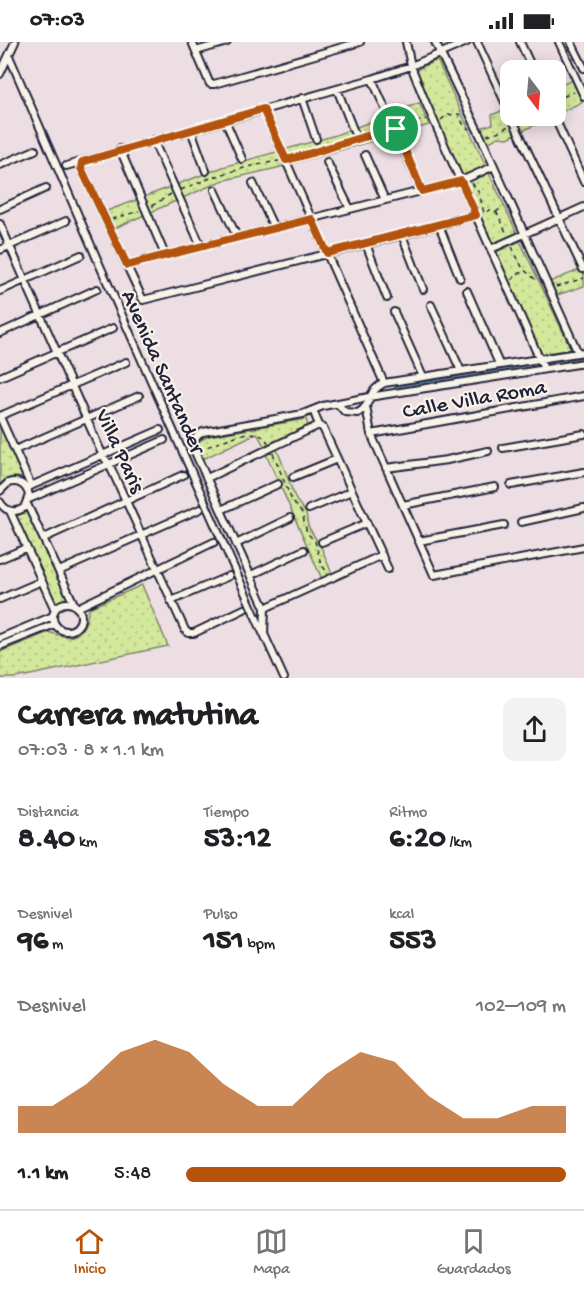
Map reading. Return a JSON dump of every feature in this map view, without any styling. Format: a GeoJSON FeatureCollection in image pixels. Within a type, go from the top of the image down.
{"type":"FeatureCollection","features":[{"type":"Feature","properties":{"kind":"street"},"geometry":{"type":"LineString","coordinates":[[0,74],[15,42]]}},
{"type":"Feature","properties":{"kind":"street"},"geometry":{"type":"LineString","coordinates":[[192,42],[210,84],[360,42]]}},
{"type":"Feature","properties":{"kind":"street"},"geometry":{"type":"LineString","coordinates":[[196,51],[227,42]]}},
{"type":"Feature","properties":{"kind":"street"},"geometry":{"type":"LineString","coordinates":[[406,42],[411,66],[435,124],[464,180],[476,215],[544,369]]}},
{"type":"Feature","properties":{"kind":"street"},"geometry":{"type":"LineString","coordinates":[[435,42],[581,352],[384,383],[373,391],[366,406],[371,432],[434,575],[584,547]]}},
{"type":"Feature","properties":{"kind":"street"},"geometry":{"type":"LineString","coordinates":[[66,166],[372,79],[411,66],[466,42]]}},
{"type":"Feature","properties":{"kind":"street"},"geometry":{"type":"LineString","coordinates":[[477,42],[500,91]]}},
{"type":"Feature","properties":{"kind":"street"},"geometry":{"type":"LineString","coordinates":[[520,42],[528,60]]}},
{"type":"Feature","properties":{"kind":"street"},"geometry":{"type":"LineString","coordinates":[[559,42],[584,96]]}},
{"type":"Feature","properties":{"kind":"street"},"geometry":{"type":"LineString","coordinates":[[572,42],[584,68]]}},
{"type":"Feature","properties":{"kind":"street","name":"Avenida Santander"},"geometry":{"type":"LineString","coordinates":[[9,56],[117,308],[158,394],[174,436],[284,678]]}},
{"type":"Feature","properties":{"kind":"street"},"geometry":{"type":"LineString","coordinates":[[372,79],[422,191]]}},
{"type":"Feature","properties":{"kind":"street"},"geometry":{"type":"LineString","coordinates":[[336,89],[354,132]]}},
{"type":"Feature","properties":{"kind":"street"},"geometry":{"type":"LineString","coordinates":[[302,98],[316,139]]}},
{"type":"Feature","properties":{"kind":"street"},"geometry":{"type":"LineString","coordinates":[[263,109],[384,383]]}},
{"type":"Feature","properties":{"kind":"street"},"geometry":{"type":"LineString","coordinates":[[225,120],[242,159]]}},
{"type":"Feature","properties":{"kind":"street"},"geometry":{"type":"LineString","coordinates":[[516,126],[583,269]]}},
{"type":"Feature","properties":{"kind":"street"},"geometry":{"type":"LineString","coordinates":[[559,126],[584,182]]}},
{"type":"Feature","properties":{"kind":"street"},"geometry":{"type":"LineString","coordinates":[[190,130],[206,171]]}},
{"type":"Feature","properties":{"kind":"street"},"geometry":{"type":"LineString","coordinates":[[153,140],[201,246]]}},
{"type":"Feature","properties":{"kind":"street"},"geometry":{"type":"LineString","coordinates":[[120,149],[165,255]]}},
{"type":"Feature","properties":{"kind":"street"},"geometry":{"type":"LineString","coordinates":[[0,165],[35,150]]}},
{"type":"Feature","properties":{"kind":"street"},"geometry":{"type":"LineString","coordinates":[[365,154],[385,200]]}},
{"type":"Feature","properties":{"kind":"street"},"geometry":{"type":"LineString","coordinates":[[82,162],[81,168],[143,300],[476,215]]}},
{"type":"Feature","properties":{"kind":"street"},"geometry":{"type":"LineString","coordinates":[[327,162],[350,209]]}},
{"type":"Feature","properties":{"kind":"street"},"geometry":{"type":"LineString","coordinates":[[127,265],[464,180],[494,166]]}},
{"type":"Feature","properties":{"kind":"street"},"geometry":{"type":"LineString","coordinates":[[253,183],[274,228]]}},
{"type":"Feature","properties":{"kind":"street"},"geometry":{"type":"LineString","coordinates":[[0,209],[46,188]]}},
{"type":"Feature","properties":{"kind":"street"},"geometry":{"type":"LineString","coordinates":[[216,190],[237,237]]}},
{"type":"Feature","properties":{"kind":"street"},"geometry":{"type":"LineString","coordinates":[[491,249],[584,207]]}},
{"type":"Feature","properties":{"kind":"street"},"geometry":{"type":"LineString","coordinates":[[0,250],[66,221]]}},
{"type":"Feature","properties":{"kind":"street","name":"Villa Paris"},"geometry":{"type":"LineString","coordinates":[[0,224],[103,456],[109,464],[185,630],[188,633],[194,633],[244,609]]}},
{"type":"Feature","properties":{"kind":"street"},"geometry":{"type":"LineString","coordinates":[[440,225],[460,278]]}},
{"type":"Feature","properties":{"kind":"street"},"geometry":{"type":"LineString","coordinates":[[402,235],[423,289]]}},
{"type":"Feature","properties":{"kind":"street"},"geometry":{"type":"LineString","coordinates":[[366,244],[387,298]]}},
{"type":"Feature","properties":{"kind":"street"},"geometry":{"type":"LineString","coordinates":[[0,291],[81,255]]}},
{"type":"Feature","properties":{"kind":"street"},"geometry":{"type":"LineString","coordinates":[[0,333],[97,289]]}},
{"type":"Feature","properties":{"kind":"street"},"geometry":{"type":"LineString","coordinates":[[467,291],[499,364]]}},
{"type":"Feature","properties":{"kind":"street"},"geometry":{"type":"LineString","coordinates":[[432,305],[461,371]]}},
{"type":"Feature","properties":{"kind":"street"},"geometry":{"type":"LineString","coordinates":[[394,312],[423,377]]}},
{"type":"Feature","properties":{"kind":"street"},"geometry":{"type":"LineString","coordinates":[[0,377],[113,328]]}},
{"type":"Feature","properties":{"kind":"street"},"geometry":{"type":"LineString","coordinates":[[0,502],[42,581],[54,613],[55,624],[62,630],[71,630],[80,620],[79,611],[28,501],[29,487],[0,416],[126,362]]}},
{"type":"Feature","properties":{"kind":"street"},"geometry":{"type":"LineString","coordinates":[[388,569],[313,410],[369,397],[584,363]]}},
{"type":"Feature","properties":{"kind":"street"},"geometry":{"type":"LineString","coordinates":[[15,450],[139,396]]}},
{"type":"Feature","properties":{"kind":"street","name":"Calle Villa Roma"},"geometry":{"type":"LineString","coordinates":[[371,432],[584,396]]}},
{"type":"Feature","properties":{"kind":"street"},"geometry":{"type":"LineString","coordinates":[[338,404],[345,411],[358,413],[371,432]]}},
{"type":"Feature","properties":{"kind":"street"},"geometry":{"type":"LineString","coordinates":[[358,413],[366,406]]}},
{"type":"Feature","properties":{"kind":"street","name":"Avenida Santander"},"geometry":{"type":"LineString","coordinates":[[207,478],[194,450],[195,437],[203,432],[303,414],[313,410]]}},
{"type":"Feature","properties":{"kind":"street"},"geometry":{"type":"LineString","coordinates":[[264,634],[265,608],[207,478],[319,425]]}},
{"type":"Feature","properties":{"kind":"street"},"geometry":{"type":"LineString","coordinates":[[0,491],[13,481],[29,487],[160,430]]}},
{"type":"Feature","properties":{"kind":"street"},"geometry":{"type":"LineString","coordinates":[[503,448],[584,434]]}},
{"type":"Feature","properties":{"kind":"street"},"geometry":{"type":"LineString","coordinates":[[5,510],[20,510],[28,501],[164,440]]}},
{"type":"Feature","properties":{"kind":"street"},"geometry":{"type":"LineString","coordinates":[[386,468],[447,460],[488,451]]}},
{"type":"Feature","properties":{"kind":"street"},"geometry":{"type":"LineString","coordinates":[[293,477],[337,459]]}},
{"type":"Feature","properties":{"kind":"street"},"geometry":{"type":"LineString","coordinates":[[511,485],[584,472]]}},
{"type":"Feature","properties":{"kind":"street"},"geometry":{"type":"LineString","coordinates":[[44,538],[183,475]]}},
{"type":"Feature","properties":{"kind":"street"},"geometry":{"type":"LineString","coordinates":[[221,510],[278,484]]}},
{"type":"Feature","properties":{"kind":"street"},"geometry":{"type":"LineString","coordinates":[[403,505],[495,487]]}},
{"type":"Feature","properties":{"kind":"street"},"geometry":{"type":"LineString","coordinates":[[309,509],[352,491]]}},
{"type":"Feature","properties":{"kind":"street"},"geometry":{"type":"LineString","coordinates":[[521,522],[584,508]]}},
{"type":"Feature","properties":{"kind":"street"},"geometry":{"type":"LineString","coordinates":[[59,571],[200,509]]}},
{"type":"Feature","properties":{"kind":"street"},"geometry":{"type":"LineString","coordinates":[[236,544],[290,518]]}},
{"type":"Feature","properties":{"kind":"street"},"geometry":{"type":"LineString","coordinates":[[322,542],[367,523]]}},
{"type":"Feature","properties":{"kind":"street"},"geometry":{"type":"LineString","coordinates":[[419,540],[504,525]]}},
{"type":"Feature","properties":{"kind":"street"},"geometry":{"type":"LineString","coordinates":[[0,638],[54,613],[62,604],[76,607],[214,542]]}},
{"type":"Feature","properties":{"kind":"street"},"geometry":{"type":"LineString","coordinates":[[0,558],[26,548]]}},
{"type":"Feature","properties":{"kind":"street"},"geometry":{"type":"LineString","coordinates":[[251,575],[304,549]]}},
{"type":"Feature","properties":{"kind":"street"},"geometry":{"type":"LineString","coordinates":[[265,608],[382,555]]}},
{"type":"Feature","properties":{"kind":"street"},"geometry":{"type":"LineString","coordinates":[[171,601],[229,576]]}},
{"type":"Feature","properties":{"kind":"street"},"geometry":{"type":"LineString","coordinates":[[0,598],[42,581]]}},
{"type":"Feature","properties":{"kind":"street"},"geometry":{"type":"LineString","coordinates":[[0,646],[55,624]]}},
{"type":"Feature","properties":{"kind":"path"},"geometry":{"type":"LineString","coordinates":[[566,97],[580,87]]}},
{"type":"Feature","properties":{"kind":"path"},"geometry":{"type":"LineString","coordinates":[[435,124],[447,115],[459,114],[464,126],[469,130],[477,129]]}},
{"type":"Feature","properties":{"kind":"path"},"geometry":{"type":"LineString","coordinates":[[106,221],[145,209],[200,181],[264,163],[312,154],[432,116]]}},
{"type":"Feature","properties":{"kind":"path"},"geometry":{"type":"LineString","coordinates":[[481,137],[500,131],[504,126]]}},
{"type":"Feature","properties":{"kind":"path"},"geometry":{"type":"LineString","coordinates":[[464,180],[479,193],[484,213],[490,210],[497,213],[525,272],[535,279],[544,277]]}},
{"type":"Feature","properties":{"kind":"path"},"geometry":{"type":"LineString","coordinates":[[495,212],[511,203]]}},
{"type":"Feature","properties":{"kind":"path"},"geometry":{"type":"LineString","coordinates":[[508,286],[517,273],[525,272]]}},
{"type":"Feature","properties":{"kind":"path"},"geometry":{"type":"LineString","coordinates":[[550,289],[584,278]]}},
{"type":"Feature","properties":{"kind":"green space"},"geometry":{"type":"Polygon","coordinates":[[[437,60],[486,166],[461,176],[416,70],[437,60]]]}},
{"type":"Feature","properties":{"kind":"green space"},"geometry":{"type":"Polygon","coordinates":[[[572,80],[582,102],[566,110],[566,83],[572,80]]]}},
{"type":"Feature","properties":{"kind":"green space"},"geometry":{"type":"Polygon","coordinates":[[[419,103],[429,125],[277,168],[221,181],[115,228],[107,211],[223,167],[336,135],[419,103]]]}},
{"type":"Feature","properties":{"kind":"green space"},"geometry":{"type":"Polygon","coordinates":[[[500,111],[500,126],[533,126],[508,138],[498,137],[486,144],[479,128],[493,124],[492,115],[500,111]]]}},
{"type":"Feature","properties":{"kind":"green space"},"geometry":{"type":"Polygon","coordinates":[[[489,173],[517,233],[491,244],[466,183],[489,173]]]}},
{"type":"Feature","properties":{"kind":"green space"},"geometry":{"type":"Polygon","coordinates":[[[520,241],[571,349],[541,354],[496,252],[520,241]]]}},
{"type":"Feature","properties":{"kind":"green space"},"geometry":{"type":"Polygon","coordinates":[[[584,268],[584,286],[557,295],[549,282],[584,268]]]}},
{"type":"Feature","properties":{"kind":"green space"},"geometry":{"type":"Polygon","coordinates":[[[306,419],[308,426],[264,446],[257,433],[203,459],[199,441],[209,436],[306,419]]]}},
{"type":"Feature","properties":{"kind":"green space"},"geometry":{"type":"Polygon","coordinates":[[[0,425],[23,478],[10,478],[0,484],[0,425]]]}},
{"type":"Feature","properties":{"kind":"green space"},"geometry":{"type":"Polygon","coordinates":[[[277,449],[296,500],[306,513],[308,526],[322,549],[332,574],[322,579],[266,454],[277,449]]]}},
{"type":"Feature","properties":{"kind":"green space"},"geometry":{"type":"Polygon","coordinates":[[[28,511],[68,598],[54,604],[16,516],[28,511]]]}},
{"type":"Feature","properties":{"kind":"green space"},"geometry":{"type":"Polygon","coordinates":[[[142,585],[168,646],[16,678],[0,678],[0,652],[49,632],[65,636],[77,634],[85,625],[89,608],[142,585]]]}},
{"type":"Feature","properties":{"kind":"waterway"},"geometry":{"type":"LineString","coordinates":[[545,363],[584,357]]}},
{"type":"Feature","properties":{"kind":"waterway"},"geometry":{"type":"LineString","coordinates":[[395,387],[538,364]]}},
{"type":"Feature","properties":{"kind":"route"},"geometry":{"type":"LineString","coordinates":[[263,109],[286,160],[396,129],[422,191],[461,181],[476,215],[327,253],[312,219],[127,265],[81,168],[82,162],[87,159],[263,109]]}}]}
